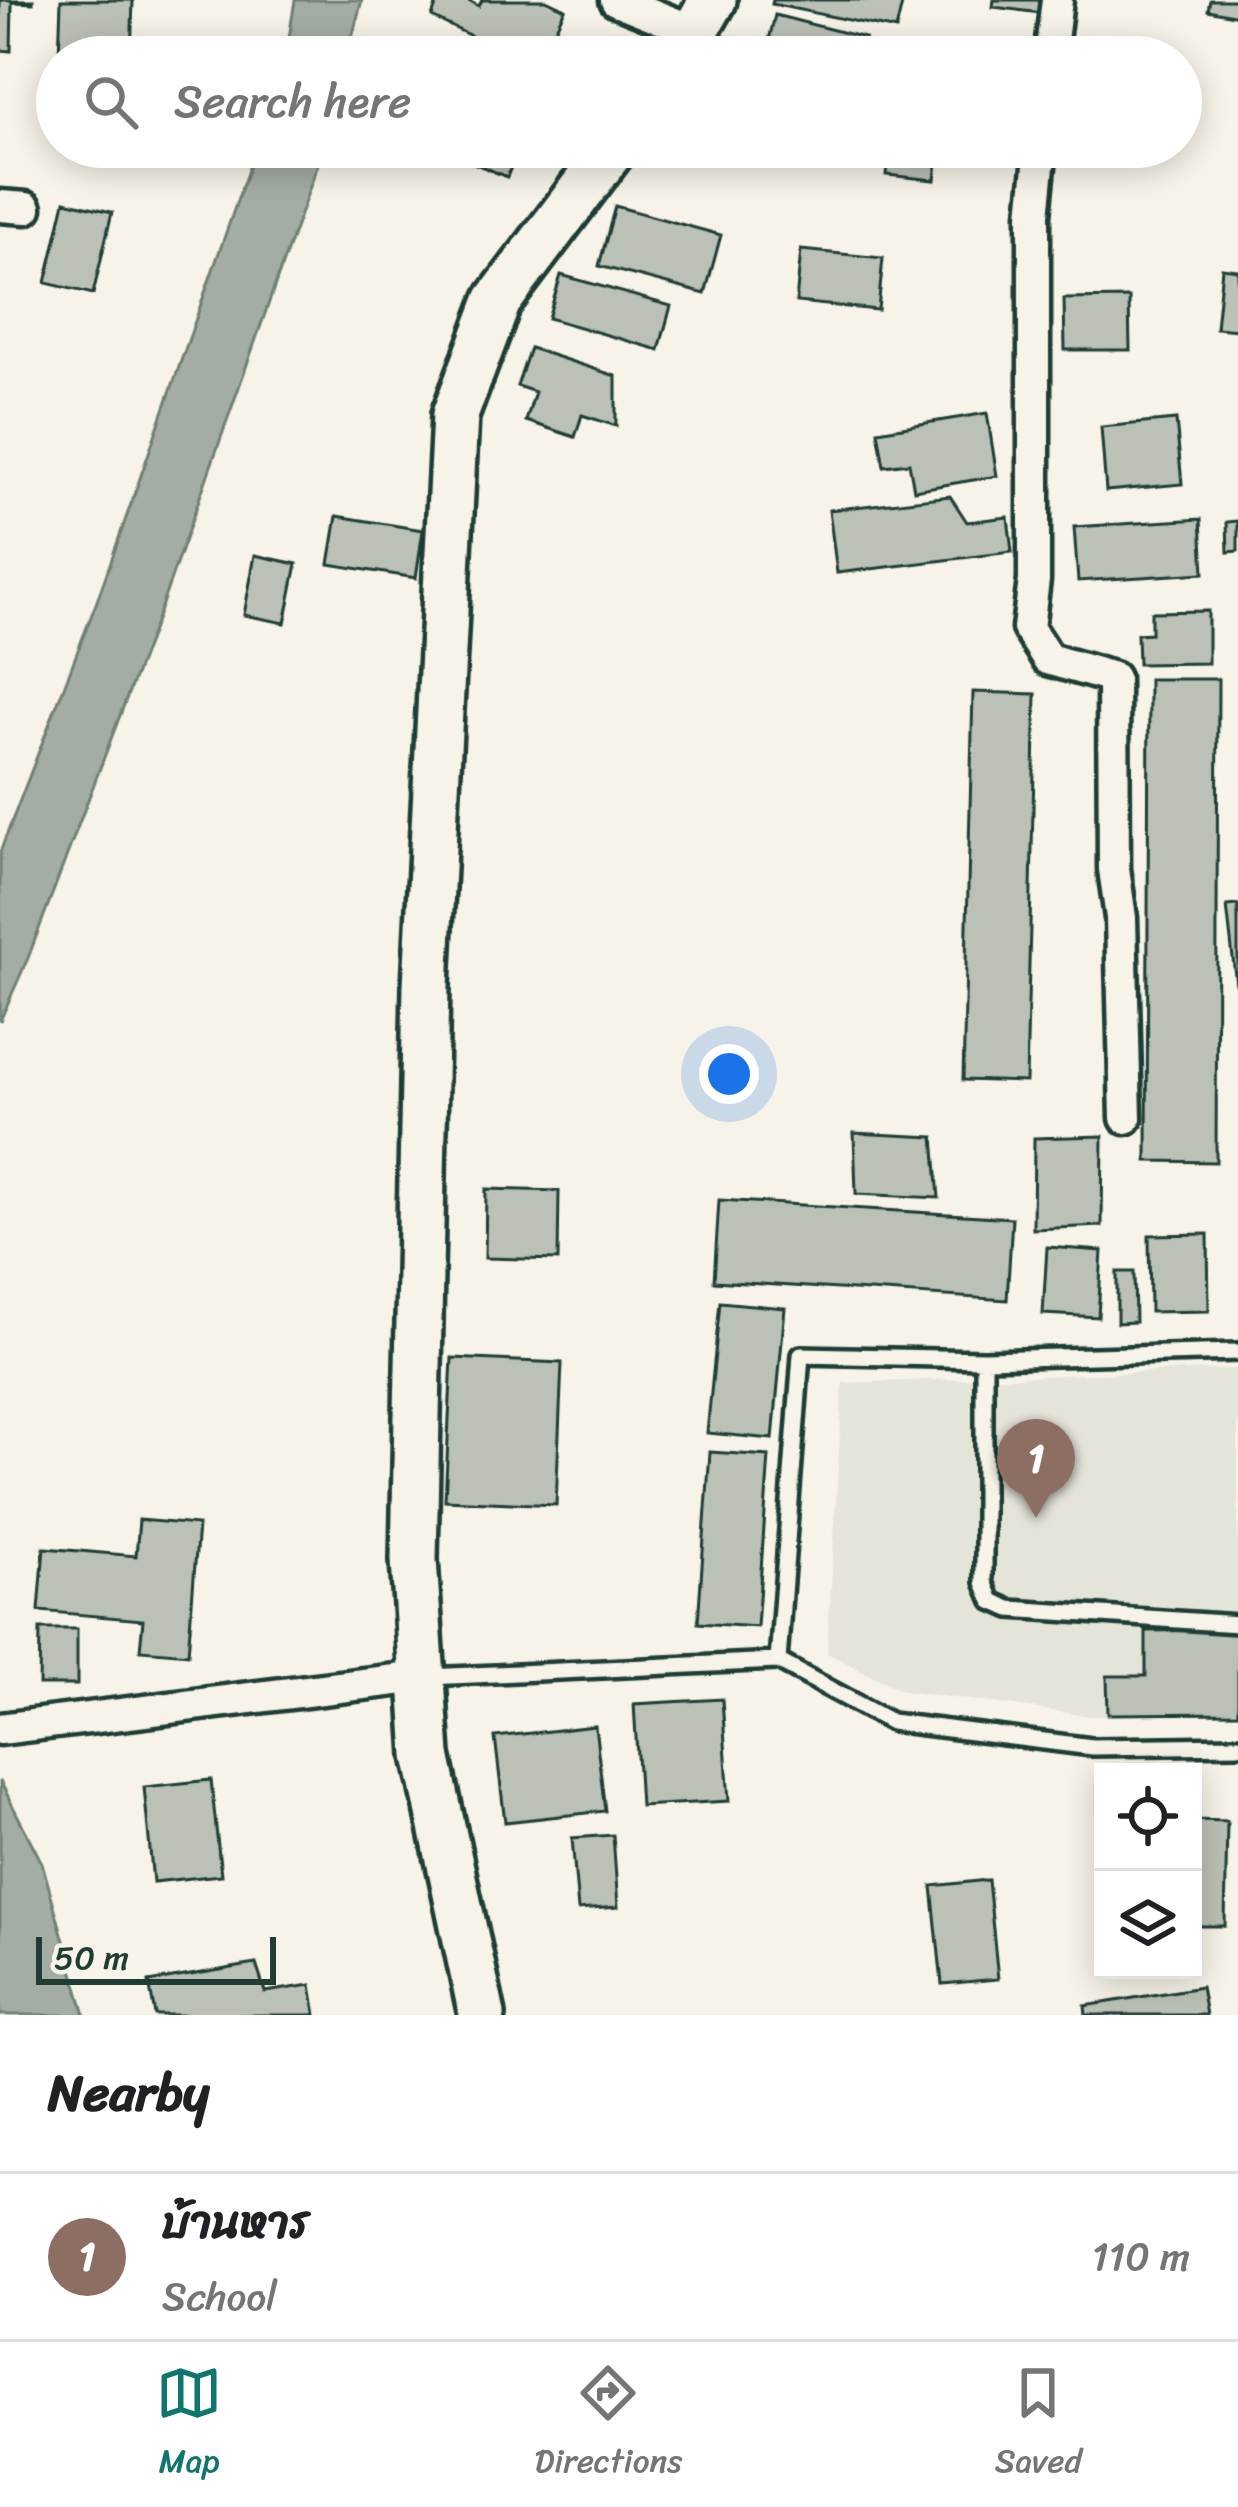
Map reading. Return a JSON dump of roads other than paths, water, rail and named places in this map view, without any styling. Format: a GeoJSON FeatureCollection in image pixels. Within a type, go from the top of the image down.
{"type":"FeatureCollection","features":[{"type":"Feature","properties":{"kind":"street"},"geometry":{"type":"LineString","coordinates":[[616,0],[696,30]]}},
{"type":"Feature","properties":{"kind":"street"},"geometry":{"type":"LineString","coordinates":[[1053,36],[1057,0]]}},
{"type":"Feature","properties":{"kind":"street"},"geometry":{"type":"LineString","coordinates":[[482,2015],[427,1755],[414,1559],[426,986],[455,416],[498,301],[598,168]]}},
{"type":"Feature","properties":{"kind":"street"},"geometry":{"type":"LineString","coordinates":[[1039,168],[1034,215],[1034,580],[1028,628],[1048,659],[1113,679],[1114,869],[1120,918],[1126,1118]]}},
{"type":"Feature","properties":{"kind":"street"},"geometry":{"type":"LineString","coordinates":[[11,1728],[420,1677]]}},
{"type":"Feature","properties":{"kind":"lane"},"geometry":{"type":"LineString","coordinates":[[778,1661],[801,1355],[984,1358],[1238,1352]]}},
{"type":"Feature","properties":{"kind":"lane"},"geometry":{"type":"LineString","coordinates":[[984,1358],[984,1582],[992,1601],[1010,1609],[1238,1624]]}},
{"type":"Feature","properties":{"kind":"lane"},"geometry":{"type":"LineString","coordinates":[[420,1677],[778,1661],[891,1722],[1092,1747],[1238,1745]]}},
{"type":"Feature","properties":{"kind":"place","name":"บ้านหาร"},"geometry":{"type":"Point","coordinates":[1036,1518]}}]}
